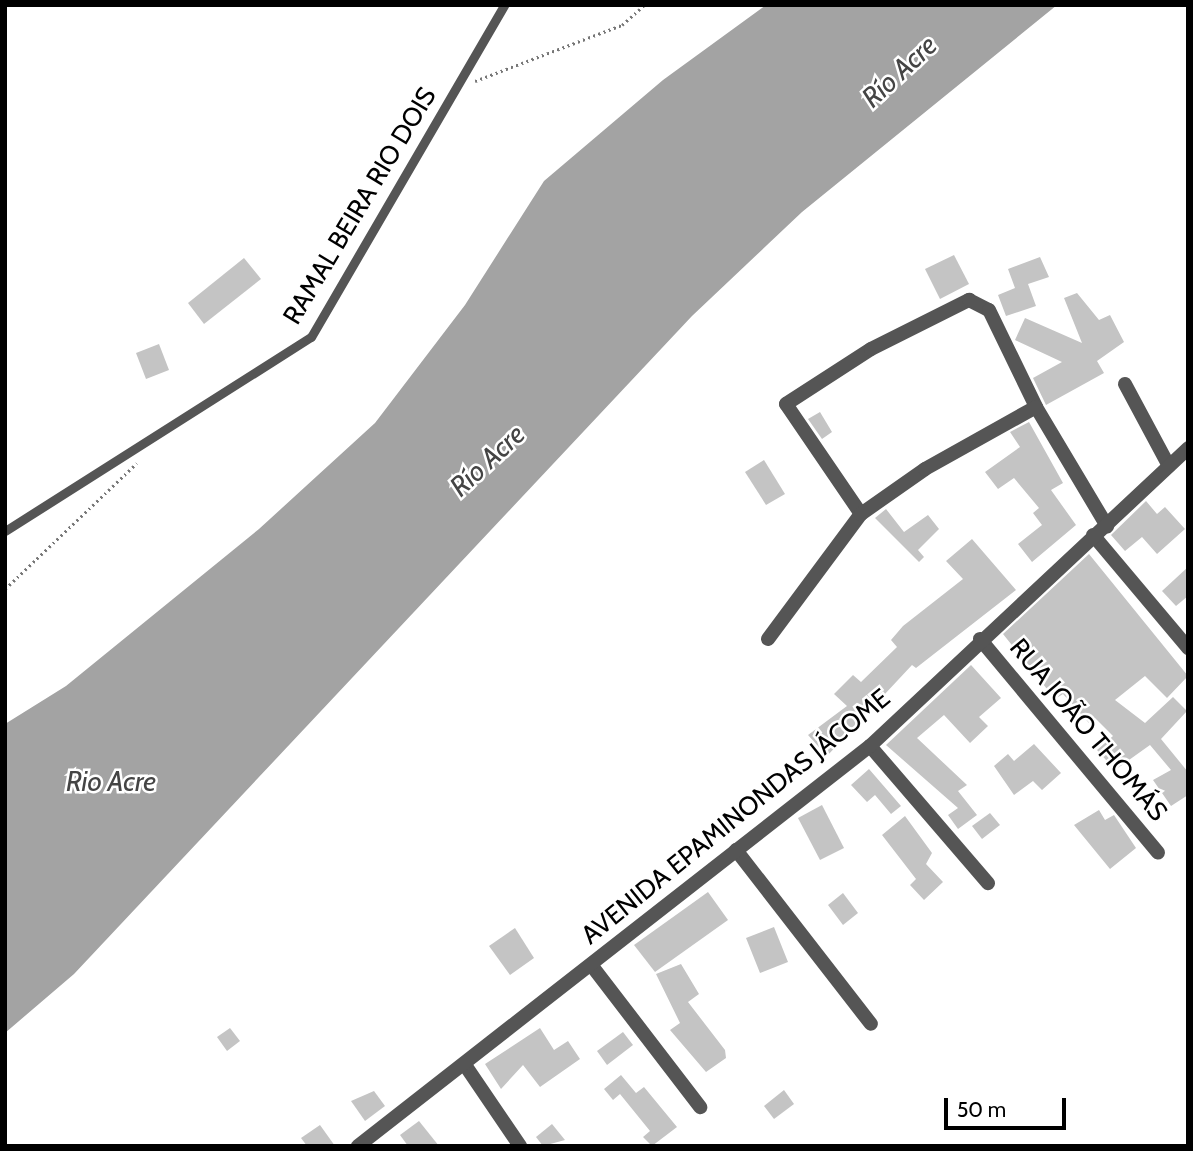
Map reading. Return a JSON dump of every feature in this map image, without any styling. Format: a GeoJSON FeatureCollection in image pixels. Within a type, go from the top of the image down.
{"type":"FeatureCollection","features":[{"type":"Feature","properties":{"kind":"street"},"geometry":{"type":"LineString","coordinates":[[861,514],[786,404],[871,349],[969,300],[983,302],[1035,407],[1107,526]]}},
{"type":"Feature","properties":{"kind":"street"},"geometry":{"type":"LineString","coordinates":[[1125,384],[1168,466]]}},
{"type":"Feature","properties":{"kind":"street"},"geometry":{"type":"LineString","coordinates":[[768,639],[861,514],[925,469],[1035,407]]}},
{"type":"Feature","properties":{"kind":"street","name":"AVENIDA EPAMINONDAS JÁCOME"},"geometry":{"type":"LineString","coordinates":[[358,1146],[466,1065],[870,746],[980,639],[1093,535],[1107,526],[1188,448]]}},
{"type":"Feature","properties":{"kind":"street"},"geometry":{"type":"LineString","coordinates":[[1093,535],[1188,648]]}},
{"type":"Feature","properties":{"kind":"street","name":"RUA JOÃO THOMÁS"},"geometry":{"type":"LineString","coordinates":[[980,639],[1158,853]]}},
{"type":"Feature","properties":{"kind":"street"},"geometry":{"type":"LineString","coordinates":[[870,746],[988,883]]}},
{"type":"Feature","properties":{"kind":"street"},"geometry":{"type":"LineString","coordinates":[[736,850],[871,1024]]}},
{"type":"Feature","properties":{"kind":"street"},"geometry":{"type":"LineString","coordinates":[[592,966],[699,1107]]}},
{"type":"Feature","properties":{"kind":"street"},"geometry":{"type":"LineString","coordinates":[[466,1065],[520,1146]]}},
{"type":"Feature","properties":{"kind":"lane","name":"RAMAL BEIRA RIO DOIS"},"geometry":{"type":"LineString","coordinates":[[5,531],[311,337],[503,5]]}},
{"type":"Feature","properties":{"kind":"path"},"geometry":{"type":"LineString","coordinates":[[458,83],[583,42],[622,25],[644,5]]}},
{"type":"Feature","properties":{"kind":"path"},"geometry":{"type":"LineString","coordinates":[[5,589],[140,460]]}},
{"type":"Feature","properties":{"kind":"water","name":"Rio Acre"},"geometry":{"type":"Polygon","coordinates":[[[766,5],[1057,5],[802,212],[692,316],[74,974],[5,1033],[5,724],[66,686],[259,529],[375,423],[465,305],[544,181],[663,80],[766,5]]]}},
{"type":"Feature","properties":{"kind":"building"},"geometry":{"type":"Polygon","coordinates":[[[954,255],[969,284],[940,299],[925,269],[954,255]]]}},
{"type":"Feature","properties":{"kind":"building"},"geometry":{"type":"Polygon","coordinates":[[[1040,257],[1049,277],[1028,284],[1036,306],[1006,316],[998,295],[1015,288],[1008,269],[1040,257]]]}},
{"type":"Feature","properties":{"kind":"building"},"geometry":{"type":"Polygon","coordinates":[[[244,258],[261,279],[204,324],[188,303],[244,258]]]}},
{"type":"Feature","properties":{"kind":"building"},"geometry":{"type":"Polygon","coordinates":[[[1077,293],[1099,320],[1110,315],[1124,342],[1097,361],[1104,373],[1046,405],[1033,378],[1062,362],[1015,340],[1025,318],[1082,343],[1064,298],[1077,293]]]}},
{"type":"Feature","properties":{"kind":"building"},"geometry":{"type":"Polygon","coordinates":[[[159,344],[169,370],[146,379],[136,353],[159,344]]]}},
{"type":"Feature","properties":{"kind":"building"},"geometry":{"type":"Polygon","coordinates":[[[820,412],[832,432],[822,439],[808,419],[820,412]]]}},
{"type":"Feature","properties":{"kind":"building"},"geometry":{"type":"Polygon","coordinates":[[[1029,422],[1063,483],[1051,490],[1076,525],[1032,562],[1018,544],[1042,525],[1033,513],[1039,508],[1014,478],[998,489],[985,472],[1020,447],[1010,432],[1029,422]]]}},
{"type":"Feature","properties":{"kind":"building"},"geometry":{"type":"Polygon","coordinates":[[[764,460],[785,494],[766,505],[745,472],[764,460]]]}},
{"type":"Feature","properties":{"kind":"building"},"geometry":{"type":"Polygon","coordinates":[[[1146,501],[1157,514],[1165,507],[1185,529],[1157,554],[1142,537],[1125,551],[1111,535],[1146,501]]]}},
{"type":"Feature","properties":{"kind":"building"},"geometry":{"type":"Polygon","coordinates":[[[886,509],[904,532],[928,515],[939,529],[918,550],[924,557],[919,562],[875,518],[886,509]]]}},
{"type":"Feature","properties":{"kind":"building"},"geometry":{"type":"Polygon","coordinates":[[[972,539],[1016,590],[916,668],[912,665],[827,756],[808,735],[847,706],[834,694],[853,675],[861,682],[897,647],[891,640],[903,626],[963,579],[946,561],[972,539]]]}},
{"type":"Feature","properties":{"kind":"building"},"geometry":{"type":"Polygon","coordinates":[[[1089,554],[1188,676],[1167,698],[1145,676],[1115,700],[1145,723],[1173,697],[1187,711],[1161,739],[1188,772],[1188,795],[1171,806],[1153,780],[1171,770],[1150,745],[1115,770],[1097,750],[1113,736],[1095,718],[1089,723],[1063,694],[1055,699],[1003,634],[1089,554]]]}},
{"type":"Feature","properties":{"kind":"building"},"geometry":{"type":"Polygon","coordinates":[[[1188,567],[1188,596],[1176,606],[1162,591],[1188,567]]]}},
{"type":"Feature","properties":{"kind":"building"},"geometry":{"type":"Polygon","coordinates":[[[971,665],[1001,698],[979,717],[988,726],[970,743],[944,715],[917,738],[967,785],[958,791],[977,815],[958,829],[948,815],[958,808],[886,745],[971,665]]]}},
{"type":"Feature","properties":{"kind":"building"},"geometry":{"type":"Polygon","coordinates":[[[1034,744],[1061,773],[1042,790],[1033,781],[1014,795],[994,766],[1008,754],[1014,761],[1034,744]]]}},
{"type":"Feature","properties":{"kind":"building"},"geometry":{"type":"Polygon","coordinates":[[[869,769],[901,806],[891,814],[875,795],[867,802],[851,785],[869,769]]]}},
{"type":"Feature","properties":{"kind":"building"},"geometry":{"type":"Polygon","coordinates":[[[822,805],[844,848],[820,860],[798,818],[822,805]]]}},
{"type":"Feature","properties":{"kind":"building"},"geometry":{"type":"Polygon","coordinates":[[[1099,810],[1105,820],[1114,815],[1136,848],[1110,869],[1074,825],[1099,810]]]}},
{"type":"Feature","properties":{"kind":"building"},"geometry":{"type":"Polygon","coordinates":[[[990,813],[1000,825],[982,839],[972,826],[990,813]]]}},
{"type":"Feature","properties":{"kind":"building"},"geometry":{"type":"Polygon","coordinates":[[[905,816],[932,853],[926,864],[943,882],[924,900],[910,885],[916,879],[882,835],[905,816]]]}},
{"type":"Feature","properties":{"kind":"building"},"geometry":{"type":"Polygon","coordinates":[[[708,892],[728,920],[655,972],[634,945],[708,892]]]}},
{"type":"Feature","properties":{"kind":"building"},"geometry":{"type":"Polygon","coordinates":[[[843,893],[858,913],[843,925],[828,905],[843,893]]]}},
{"type":"Feature","properties":{"kind":"building"},"geometry":{"type":"Polygon","coordinates":[[[774,927],[788,962],[760,973],[746,938],[774,927]]]}},
{"type":"Feature","properties":{"kind":"building"},"geometry":{"type":"Polygon","coordinates":[[[515,928],[534,958],[510,975],[489,946],[515,928]]]}},
{"type":"Feature","properties":{"kind":"building"},"geometry":{"type":"Polygon","coordinates":[[[681,964],[699,994],[688,1002],[725,1050],[726,1058],[706,1072],[670,1030],[680,1023],[656,974],[681,964]]]}},
{"type":"Feature","properties":{"kind":"building"},"geometry":{"type":"Polygon","coordinates":[[[230,1028],[240,1041],[227,1051],[217,1037],[230,1028]]]}},
{"type":"Feature","properties":{"kind":"building"},"geometry":{"type":"Polygon","coordinates":[[[540,1028],[554,1050],[568,1041],[580,1059],[540,1087],[523,1065],[501,1089],[485,1064],[540,1028]]]}},
{"type":"Feature","properties":{"kind":"building"},"geometry":{"type":"Polygon","coordinates":[[[623,1032],[633,1045],[607,1065],[597,1051],[623,1032]]]}},
{"type":"Feature","properties":{"kind":"building"},"geometry":{"type":"Polygon","coordinates":[[[621,1075],[636,1093],[644,1087],[677,1127],[652,1146],[643,1137],[650,1131],[620,1094],[613,1100],[604,1089],[621,1075]]]}},
{"type":"Feature","properties":{"kind":"building"},"geometry":{"type":"Polygon","coordinates":[[[784,1090],[794,1104],[774,1119],[764,1106],[784,1090]]]}},
{"type":"Feature","properties":{"kind":"building"},"geometry":{"type":"Polygon","coordinates":[[[374,1091],[385,1106],[365,1121],[351,1101],[374,1091]]]}},
{"type":"Feature","properties":{"kind":"building"},"geometry":{"type":"Polygon","coordinates":[[[419,1121],[439,1146],[408,1146],[400,1135],[419,1121]]]}},
{"type":"Feature","properties":{"kind":"building"},"geometry":{"type":"Polygon","coordinates":[[[552,1124],[565,1140],[543,1146],[536,1137],[552,1124]]]}},
{"type":"Feature","properties":{"kind":"building"},"geometry":{"type":"Polygon","coordinates":[[[320,1125],[335,1146],[307,1146],[301,1138],[320,1125]]]}},
{"type":"Feature","properties":{"kind":"water label","name":"Río Acre"},"geometry":{"type":"Point","coordinates":[899,71]}},
{"type":"Feature","properties":{"kind":"water label","name":"Río Acre"},"geometry":{"type":"Point","coordinates":[487,460]}}]}
